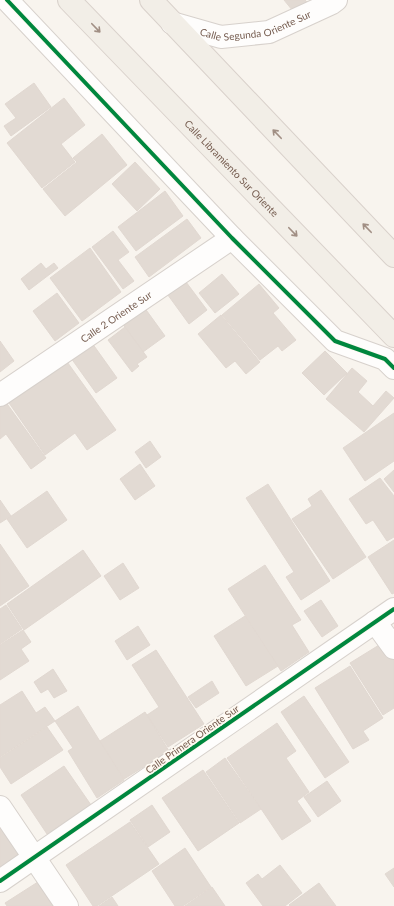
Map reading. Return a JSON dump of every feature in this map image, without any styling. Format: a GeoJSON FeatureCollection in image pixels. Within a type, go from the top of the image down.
{"type":"FeatureCollection","features":[{"type":"Feature","properties":{"kind":"main road","name":"Calle Libramiento Sur Oriente"},"geometry":{"type":"LineString","coordinates":[[69,0],[394,336]]}},
{"type":"Feature","properties":{"kind":"main road"},"geometry":{"type":"LineString","coordinates":[[151,0],[394,256]]}},
{"type":"Feature","properties":{"kind":"street"},"geometry":{"type":"LineString","coordinates":[[7,0],[232,238],[336,341],[385,359],[394,368]]}},
{"type":"Feature","properties":{"kind":"street","name":"Calle Segunda Oriente Sur"},"geometry":{"type":"LineString","coordinates":[[172,23],[221,37],[269,32],[336,0]]}},
{"type":"Feature","properties":{"kind":"street","name":"Calle 2 Oriente Sur"},"geometry":{"type":"LineString","coordinates":[[0,395],[232,238]]}},
{"type":"Feature","properties":{"kind":"street","name":"Calle Primera Oriente Sur"},"geometry":{"type":"LineString","coordinates":[[0,881],[394,609]]}},
{"type":"Feature","properties":{"kind":"street"},"geometry":{"type":"LineString","coordinates":[[375,622],[394,648]]}},
{"type":"Feature","properties":{"kind":"street"},"geometry":{"type":"LineString","coordinates":[[0,807],[67,906]]}},
{"type":"Feature","properties":{"kind":"building"},"geometry":{"type":"Polygon","coordinates":[[[284,0],[305,0],[310,5],[297,16],[284,0]]]}},
{"type":"Feature","properties":{"kind":"building"},"geometry":{"type":"Polygon","coordinates":[[[34,83],[51,107],[11,136],[4,126],[16,118],[5,104],[34,83]]]}},
{"type":"Feature","properties":{"kind":"building"},"geometry":{"type":"Polygon","coordinates":[[[64,98],[85,125],[61,144],[75,162],[42,188],[7,143],[64,98]]]}},
{"type":"Feature","properties":{"kind":"building"},"geometry":{"type":"Polygon","coordinates":[[[102,134],[127,165],[65,216],[43,189],[77,162],[73,158],[102,134]]]}},
{"type":"Feature","properties":{"kind":"building"},"geometry":{"type":"Polygon","coordinates":[[[135,162],[160,189],[137,211],[112,184],[135,162]]]}},
{"type":"Feature","properties":{"kind":"building"},"geometry":{"type":"Polygon","coordinates":[[[165,191],[183,216],[136,251],[118,227],[165,191]]]}},
{"type":"Feature","properties":{"kind":"building"},"geometry":{"type":"Polygon","coordinates":[[[187,219],[201,238],[149,277],[135,257],[187,219]]]}},
{"type":"Feature","properties":{"kind":"building"},"geometry":{"type":"Polygon","coordinates":[[[113,231],[129,252],[118,260],[134,281],[123,289],[92,247],[113,231]]]}},
{"type":"Feature","properties":{"kind":"building"},"geometry":{"type":"Polygon","coordinates":[[[90,248],[121,292],[82,321],[50,278],[90,248]]]}},
{"type":"Feature","properties":{"kind":"building"},"geometry":{"type":"Polygon","coordinates":[[[41,263],[46,269],[54,263],[58,268],[29,290],[21,279],[41,263]]]}},
{"type":"Feature","properties":{"kind":"building"},"geometry":{"type":"Polygon","coordinates":[[[222,274],[239,294],[215,313],[199,293],[222,274]]]}},
{"type":"Feature","properties":{"kind":"building"},"geometry":{"type":"Polygon","coordinates":[[[183,278],[207,310],[189,324],[165,291],[183,278]]]}},
{"type":"Feature","properties":{"kind":"building"},"geometry":{"type":"Polygon","coordinates":[[[259,284],[279,308],[273,313],[296,340],[282,351],[278,346],[260,360],[222,315],[259,284]]]}},
{"type":"Feature","properties":{"kind":"building"},"geometry":{"type":"Polygon","coordinates":[[[57,293],[79,323],[55,341],[33,311],[57,293]]]}},
{"type":"Feature","properties":{"kind":"building"},"geometry":{"type":"Polygon","coordinates":[[[144,307],[165,336],[143,352],[122,323],[144,307]]]}},
{"type":"Feature","properties":{"kind":"building"},"geometry":{"type":"Polygon","coordinates":[[[221,315],[260,362],[246,374],[235,361],[226,368],[198,334],[221,315]]]}},
{"type":"Feature","properties":{"kind":"building"},"geometry":{"type":"Polygon","coordinates":[[[125,327],[147,357],[137,364],[139,366],[132,372],[108,340],[125,327]]]}},
{"type":"Feature","properties":{"kind":"building"},"geometry":{"type":"Polygon","coordinates":[[[0,341],[14,361],[0,372],[0,341]]]}},
{"type":"Feature","properties":{"kind":"building"},"geometry":{"type":"Polygon","coordinates":[[[92,343],[117,378],[96,393],[71,358],[92,343]]]}},
{"type":"Feature","properties":{"kind":"building"},"geometry":{"type":"Polygon","coordinates":[[[325,351],[347,373],[324,395],[302,373],[325,351]]]}},
{"type":"Feature","properties":{"kind":"building"},"geometry":{"type":"Polygon","coordinates":[[[65,359],[116,430],[87,450],[75,433],[45,455],[7,400],[65,359]]]}},
{"type":"Feature","properties":{"kind":"building"},"geometry":{"type":"Polygon","coordinates":[[[352,368],[367,381],[358,392],[373,406],[386,391],[394,398],[364,432],[326,399],[352,368]]]}},
{"type":"Feature","properties":{"kind":"building"},"geometry":{"type":"Polygon","coordinates":[[[5,401],[46,458],[31,469],[6,434],[0,439],[0,405],[5,401]]]}},
{"type":"Feature","properties":{"kind":"building"},"geometry":{"type":"Polygon","coordinates":[[[394,413],[394,461],[365,481],[343,448],[394,413]]]}},
{"type":"Feature","properties":{"kind":"building"},"geometry":{"type":"Polygon","coordinates":[[[150,441],[161,457],[146,468],[135,452],[150,441]]]}},
{"type":"Feature","properties":{"kind":"building"},"geometry":{"type":"Polygon","coordinates":[[[140,464],[155,486],[135,500],[120,479],[140,464]]]}},
{"type":"Feature","properties":{"kind":"building"},"geometry":{"type":"Polygon","coordinates":[[[394,470],[394,492],[384,479],[394,470]]]}},
{"type":"Feature","properties":{"kind":"building"},"geometry":{"type":"Polygon","coordinates":[[[380,478],[394,496],[394,537],[387,541],[373,520],[366,524],[349,499],[380,478]]]}},
{"type":"Feature","properties":{"kind":"building"},"geometry":{"type":"Polygon","coordinates":[[[268,484],[330,581],[301,600],[286,577],[294,572],[246,498],[268,484]]]}},
{"type":"Feature","properties":{"kind":"building"},"geometry":{"type":"Polygon","coordinates":[[[321,490],[366,557],[333,579],[292,519],[312,506],[308,499],[321,490]]]}},
{"type":"Feature","properties":{"kind":"building"},"geometry":{"type":"Polygon","coordinates":[[[47,491],[67,520],[27,548],[7,519],[47,491]]]}},
{"type":"Feature","properties":{"kind":"building"},"geometry":{"type":"Polygon","coordinates":[[[0,500],[11,516],[0,523],[0,500]]]}},
{"type":"Feature","properties":{"kind":"building"},"geometry":{"type":"Polygon","coordinates":[[[394,540],[394,593],[392,594],[368,557],[394,540]]]}},
{"type":"Feature","properties":{"kind":"building"},"geometry":{"type":"Polygon","coordinates":[[[0,544],[29,586],[0,606],[0,544]]]}},
{"type":"Feature","properties":{"kind":"building"},"geometry":{"type":"Polygon","coordinates":[[[83,550],[101,576],[24,630],[7,604],[83,550]]]}},
{"type":"Feature","properties":{"kind":"building"},"geometry":{"type":"Polygon","coordinates":[[[123,563],[139,588],[120,600],[104,576],[123,563]]]}},
{"type":"Feature","properties":{"kind":"building"},"geometry":{"type":"Polygon","coordinates":[[[265,565],[301,620],[292,625],[309,652],[281,671],[228,589],[265,565]]]}},
{"type":"Feature","properties":{"kind":"building"},"geometry":{"type":"Polygon","coordinates":[[[321,600],[338,626],[322,637],[304,611],[321,600]]]}},
{"type":"Feature","properties":{"kind":"building"},"geometry":{"type":"Polygon","coordinates":[[[6,605],[22,629],[0,644],[0,609],[6,605]]]}},
{"type":"Feature","properties":{"kind":"building"},"geometry":{"type":"Polygon","coordinates":[[[245,616],[278,666],[246,686],[214,636],[245,616]]]}},
{"type":"Feature","properties":{"kind":"building"},"geometry":{"type":"Polygon","coordinates":[[[138,626],[150,645],[127,660],[115,641],[138,626]]]}},
{"type":"Feature","properties":{"kind":"building"},"geometry":{"type":"Polygon","coordinates":[[[23,630],[31,642],[21,649],[29,661],[0,680],[0,645],[23,630]]]}},
{"type":"Feature","properties":{"kind":"building"},"geometry":{"type":"Polygon","coordinates":[[[384,642],[394,657],[394,708],[383,715],[350,663],[384,642]]]}},
{"type":"Feature","properties":{"kind":"building"},"geometry":{"type":"Polygon","coordinates":[[[156,650],[204,724],[168,747],[147,715],[159,707],[132,665],[156,650]]]}},
{"type":"Feature","properties":{"kind":"building"},"geometry":{"type":"Polygon","coordinates":[[[350,666],[383,718],[363,731],[369,740],[353,749],[315,688],[350,666]]]}},
{"type":"Feature","properties":{"kind":"building"},"geometry":{"type":"Polygon","coordinates":[[[53,669],[67,691],[54,698],[48,689],[41,693],[34,682],[53,669]]]}},
{"type":"Feature","properties":{"kind":"building"},"geometry":{"type":"Polygon","coordinates":[[[212,681],[219,693],[196,708],[188,697],[212,681]]]}},
{"type":"Feature","properties":{"kind":"building"},"geometry":{"type":"Polygon","coordinates":[[[22,691],[36,713],[45,707],[55,721],[0,757],[0,705],[22,691]]]}},
{"type":"Feature","properties":{"kind":"building"},"geometry":{"type":"Polygon","coordinates":[[[304,696],[349,762],[325,778],[281,712],[304,696]]]}},
{"type":"Feature","properties":{"kind":"building"},"geometry":{"type":"Polygon","coordinates":[[[78,706],[124,780],[97,798],[68,751],[73,748],[55,721],[78,706]]]}},
{"type":"Feature","properties":{"kind":"building"},"geometry":{"type":"Polygon","coordinates":[[[145,712],[169,751],[124,779],[100,741],[145,712]]]}},
{"type":"Feature","properties":{"kind":"building"},"geometry":{"type":"Polygon","coordinates":[[[277,723],[296,751],[286,758],[309,792],[297,801],[311,821],[282,840],[227,758],[277,723]]]}},
{"type":"Feature","properties":{"kind":"building"},"geometry":{"type":"Polygon","coordinates":[[[47,727],[63,750],[11,784],[0,767],[0,758],[47,727]]]}},
{"type":"Feature","properties":{"kind":"building"},"geometry":{"type":"Polygon","coordinates":[[[225,758],[261,809],[240,823],[206,772],[225,758]]]}},
{"type":"Feature","properties":{"kind":"building"},"geometry":{"type":"Polygon","coordinates":[[[64,766],[91,805],[47,834],[21,795],[64,766]]]}},
{"type":"Feature","properties":{"kind":"building"},"geometry":{"type":"Polygon","coordinates":[[[203,770],[239,823],[198,851],[162,798],[203,770]]]}},
{"type":"Feature","properties":{"kind":"building"},"geometry":{"type":"Polygon","coordinates":[[[327,781],[341,801],[318,817],[304,797],[327,781]]]}},
{"type":"Feature","properties":{"kind":"building"},"geometry":{"type":"Polygon","coordinates":[[[152,805],[170,832],[148,847],[130,820],[152,805]]]}},
{"type":"Feature","properties":{"kind":"building"},"geometry":{"type":"Polygon","coordinates":[[[130,822],[159,864],[97,906],[93,906],[66,865],[130,822]]]}},
{"type":"Feature","properties":{"kind":"building"},"geometry":{"type":"Polygon","coordinates":[[[0,823],[21,854],[0,868],[0,823]]]}},
{"type":"Feature","properties":{"kind":"building"},"geometry":{"type":"Polygon","coordinates":[[[185,848],[211,887],[183,906],[175,906],[152,871],[185,848]]]}},
{"type":"Feature","properties":{"kind":"building"},"geometry":{"type":"Polygon","coordinates":[[[280,865],[302,893],[285,906],[263,906],[246,883],[258,874],[262,879],[280,865]]]}},
{"type":"Feature","properties":{"kind":"building"},"geometry":{"type":"Polygon","coordinates":[[[394,868],[394,887],[385,874],[394,868]]]}},
{"type":"Feature","properties":{"kind":"building"},"geometry":{"type":"Polygon","coordinates":[[[41,880],[58,906],[7,906],[5,903],[41,880]]]}},
{"type":"Feature","properties":{"kind":"building"},"geometry":{"type":"Polygon","coordinates":[[[319,883],[336,906],[289,905],[319,883]]]}},
{"type":"Feature","properties":{"kind":"building"},"geometry":{"type":"Polygon","coordinates":[[[212,887],[225,906],[185,906],[212,887]]]}},
{"type":"Feature","properties":{"kind":"building"},"geometry":{"type":"Polygon","coordinates":[[[112,897],[118,906],[99,906],[112,897]]]}},
{"type":"Feature","properties":{"kind":"cycle path"},"geometry":{"type":"LineString","coordinates":[[7,0],[232,238],[335,341],[385,359],[394,368]]}},
{"type":"Feature","properties":{"kind":"cycle path"},"geometry":{"type":"LineString","coordinates":[[0,881],[394,609]]}}]}
